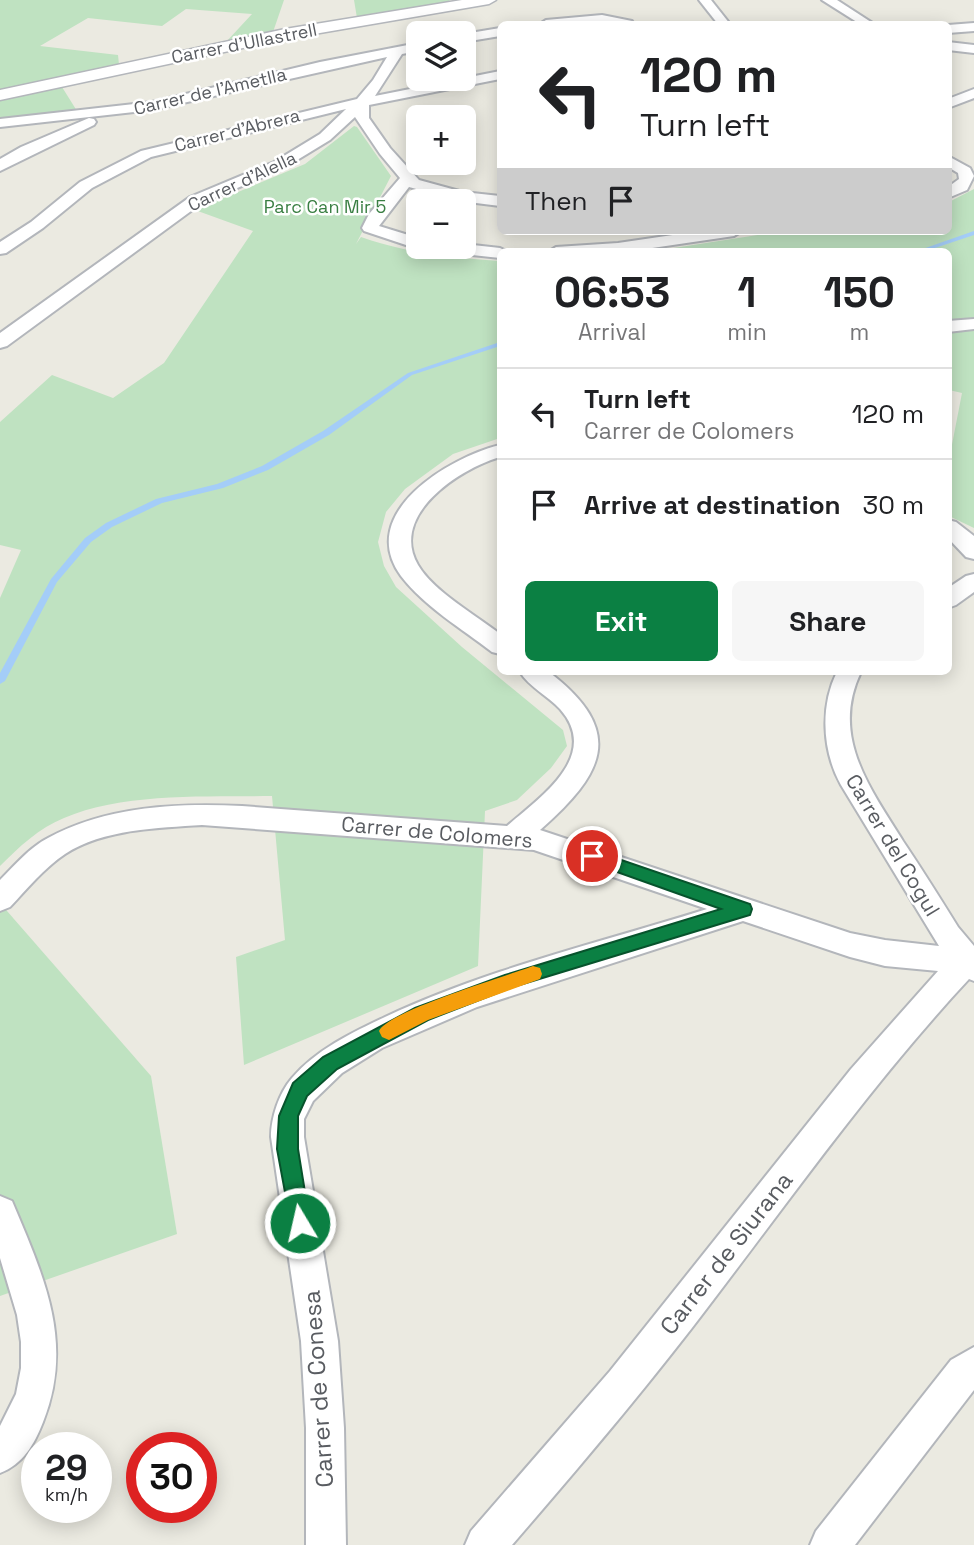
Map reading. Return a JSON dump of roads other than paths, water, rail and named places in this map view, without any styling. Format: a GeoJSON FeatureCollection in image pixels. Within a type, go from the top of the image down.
{"type":"FeatureCollection","features":[{"type":"Feature","properties":{"kind":"street","name":"Carrer d'Ullastrell"},"geometry":{"type":"LineString","coordinates":[[0,95],[285,34],[489,0]]}},
{"type":"Feature","properties":{"kind":"street"},"geometry":{"type":"LineString","coordinates":[[705,0],[722,21]]}},
{"type":"Feature","properties":{"kind":"street"},"geometry":{"type":"LineString","coordinates":[[828,0],[863,21]]}},
{"type":"Feature","properties":{"kind":"street"},"geometry":{"type":"LineString","coordinates":[[580,21],[612,21]]}},
{"type":"Feature","properties":{"kind":"street"},"geometry":{"type":"LineString","coordinates":[[952,29],[974,27]]}},
{"type":"Feature","properties":{"kind":"street"},"geometry":{"type":"LineString","coordinates":[[476,36],[497,32]]}},
{"type":"Feature","properties":{"kind":"street"},"geometry":{"type":"LineString","coordinates":[[952,46],[974,49]]}},
{"type":"Feature","properties":{"kind":"street","name":"Carrer de l'Ametlla"},"geometry":{"type":"LineString","coordinates":[[0,122],[152,106],[272,77],[406,49]]}},
{"type":"Feature","properties":{"kind":"street","name":"Carrer d'Alella"},"geometry":{"type":"LineString","coordinates":[[0,342],[195,200],[297,156],[324,137],[362,102],[379,82],[397,51]]}},
{"type":"Feature","properties":{"kind":"street","name":"Carrer d'Abrera"},"geometry":{"type":"LineString","coordinates":[[0,249],[37,225],[86,185],[146,154],[283,118],[497,76]]}},
{"type":"Feature","properties":{"kind":"street"},"geometry":{"type":"LineString","coordinates":[[952,102],[974,93]]}},
{"type":"Feature","properties":{"kind":"street"},"geometry":{"type":"LineString","coordinates":[[362,102],[362,118],[414,183],[442,192],[497,201]]}},
{"type":"Feature","properties":{"kind":"street"},"geometry":{"type":"LineString","coordinates":[[0,166],[53,137],[117,111]]}},
{"type":"Feature","properties":{"kind":"street"},"geometry":{"type":"LineString","coordinates":[[952,163],[965,171],[967,179],[961,187],[952,191]]}},
{"type":"Feature","properties":{"kind":"street"},"geometry":{"type":"LineString","coordinates":[[406,239],[370,228],[375,217],[408,178]]}},
{"type":"Feature","properties":{"kind":"street"},"geometry":{"type":"LineString","coordinates":[[618,248],[707,235]]}},
{"type":"Feature","properties":{"kind":"street"},"geometry":{"type":"LineString","coordinates":[[476,250],[497,253]]}},
{"type":"Feature","properties":{"kind":"street"},"geometry":{"type":"LineString","coordinates":[[952,327],[974,324]]}},
{"type":"Feature","properties":{"kind":"street"},"geometry":{"type":"LineString","coordinates":[[497,452],[478,457],[431,485],[419,498],[401,530],[400,546],[402,559],[409,571],[497,644]]}},
{"type":"Feature","properties":{"kind":"street"},"geometry":{"type":"LineString","coordinates":[[952,530],[967,542],[974,552]]}},
{"type":"Feature","properties":{"kind":"street"},"geometry":{"type":"LineString","coordinates":[[952,597],[974,581]]}},
{"type":"Feature","properties":{"kind":"street"},"geometry":{"type":"LineString","coordinates":[[513,837],[564,792],[581,770],[587,752],[588,738],[575,710],[535,675]]}},
{"type":"Feature","properties":{"kind":"street","name":"Carrer del Cogul"},"geometry":{"type":"LineString","coordinates":[[846,675],[839,698],[838,724],[841,753],[850,778],[970,965]]}},
{"type":"Feature","properties":{"kind":"street","name":"Carrer de Colomers"},"geometry":{"type":"LineString","coordinates":[[0,899],[56,846],[99,828],[154,818],[202,815],[266,818],[535,839],[850,945],[895,955],[970,965]]}},
{"type":"Feature","properties":{"kind":"street","name":"Carrer de Conesa"},"geometry":{"type":"LineString","coordinates":[[326,1545],[327,1457],[322,1369],[316,1312],[288,1149],[288,1116],[300,1090],[330,1063],[421,1014],[511,980],[743,909]]}},
{"type":"Feature","properties":{"kind":"street","name":"Carrer de Siurana"},"geometry":{"type":"LineString","coordinates":[[485,1545],[570,1448],[700,1289],[883,1051],[970,965]]}},
{"type":"Feature","properties":{"kind":"street"},"geometry":{"type":"LineString","coordinates":[[0,1213],[34,1307],[41,1349],[35,1399],[13,1443],[0,1454]]}},
{"type":"Feature","properties":{"kind":"street"},"geometry":{"type":"LineString","coordinates":[[831,1545],[956,1383],[974,1365]]}},
{"type":"Feature","properties":{"kind":"waterway"},"geometry":{"type":"LineString","coordinates":[[929,248],[974,233]]}},
{"type":"Feature","properties":{"kind":"waterway"},"geometry":{"type":"LineString","coordinates":[[0,681],[54,581],[88,540],[109,525],[159,501],[220,486],[265,468],[326,433],[410,374],[497,345]]}},
{"type":"Feature","properties":{"kind":"park label","name":"Parc Can Mir 5"},"geometry":{"type":"Point","coordinates":[325,206]}}]}
